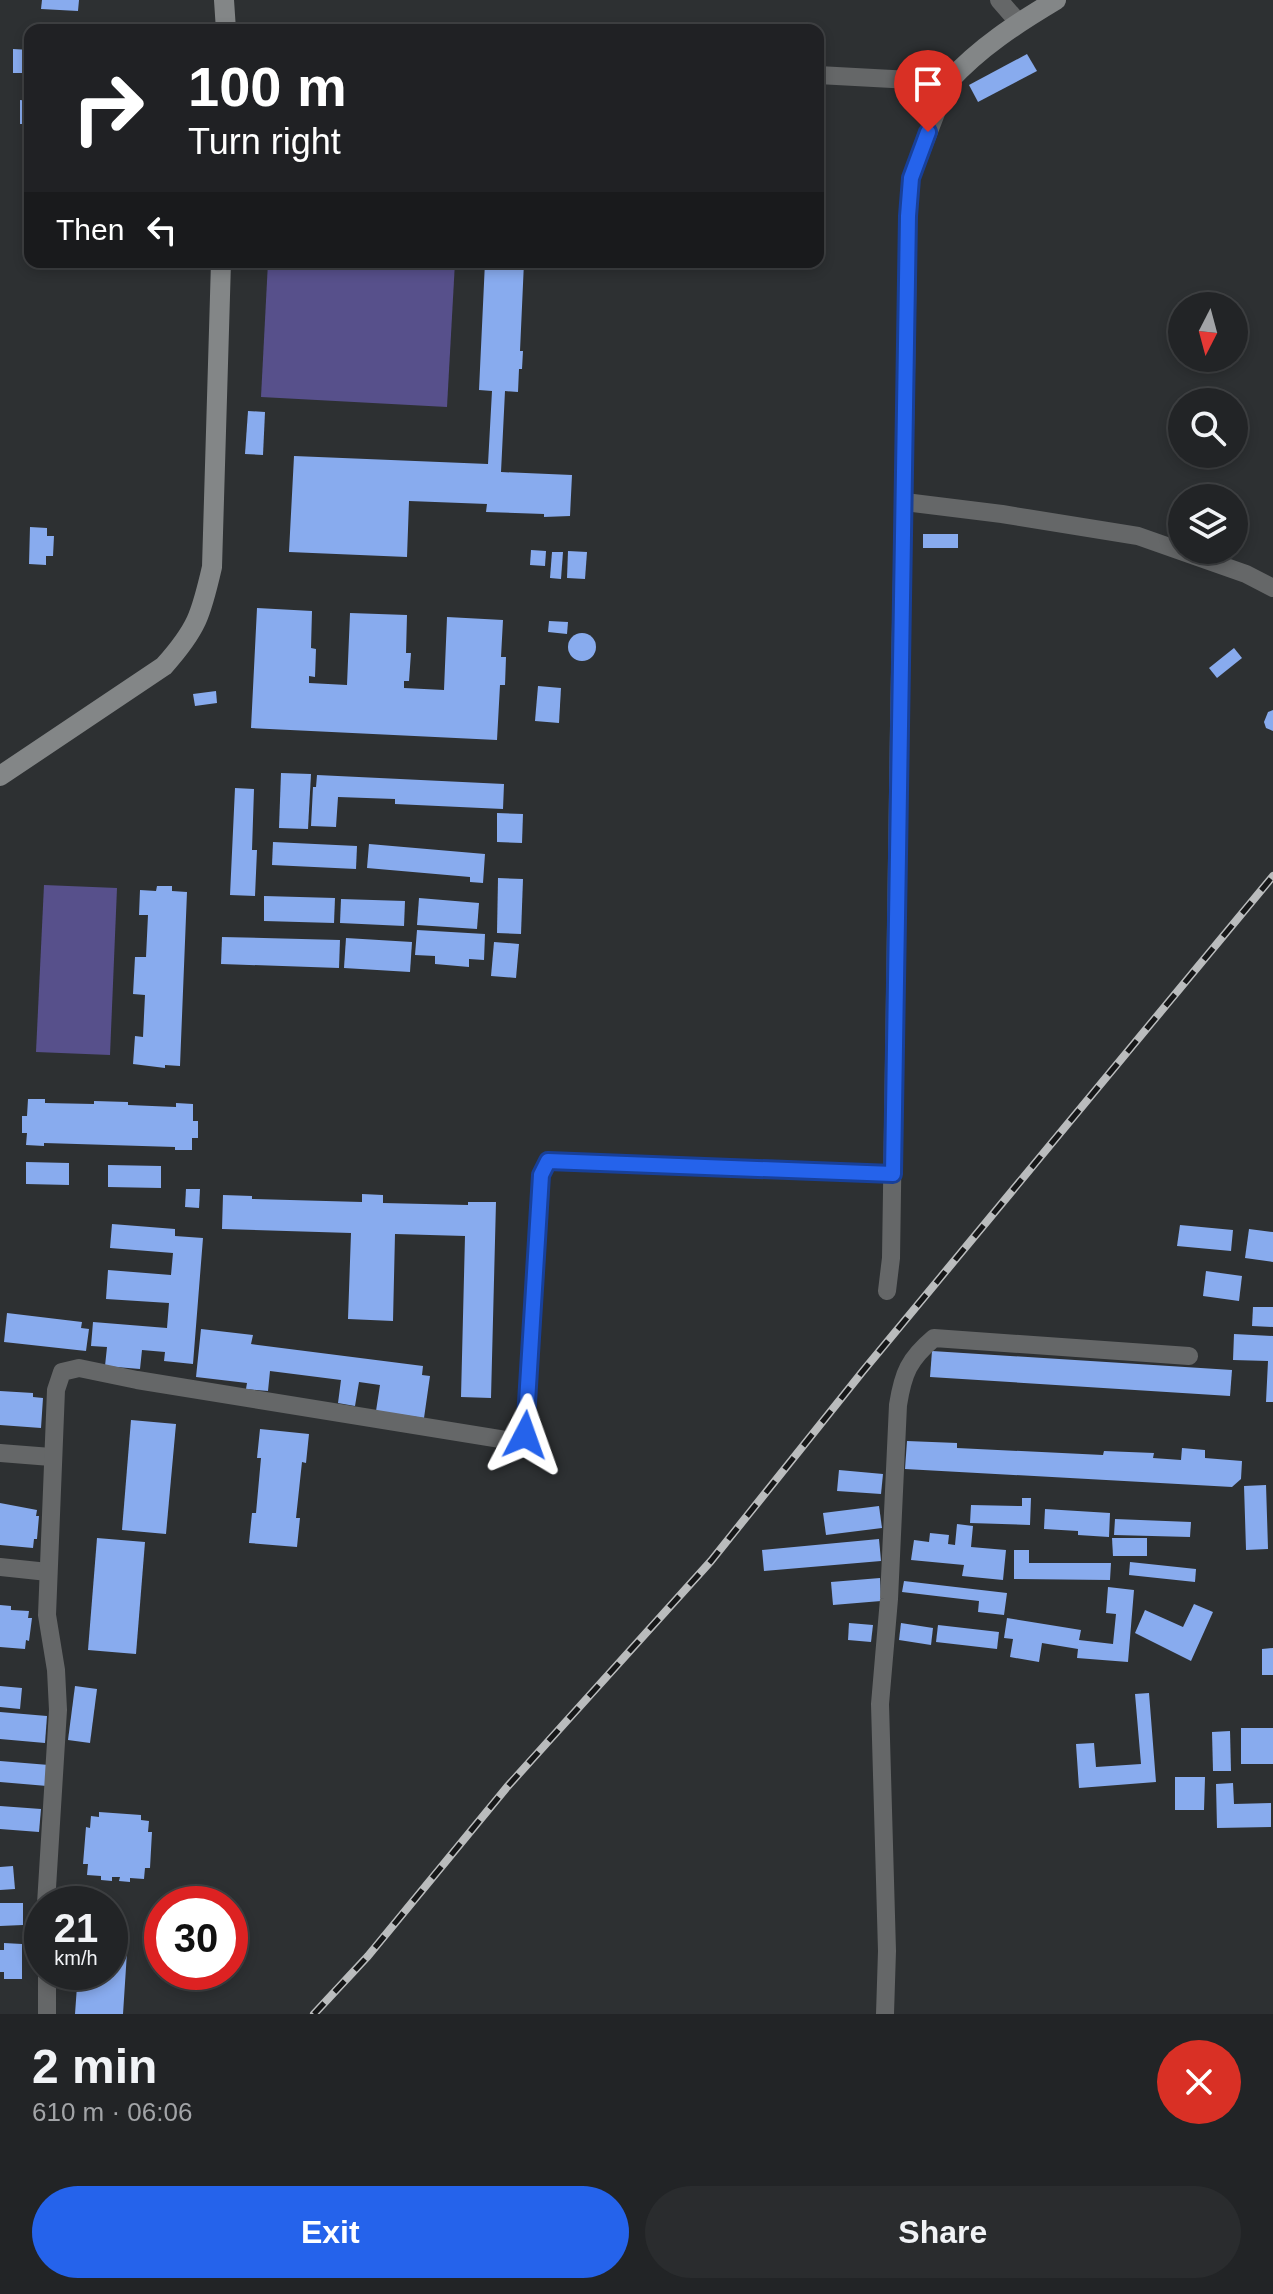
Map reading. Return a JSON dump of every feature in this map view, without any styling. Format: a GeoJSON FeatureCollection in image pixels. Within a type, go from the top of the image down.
{"type":"FeatureCollection","features":[{"type":"Feature","properties":{"kind":"street"},"geometry":{"type":"LineString","coordinates":[[224,0],[226,24]]}},
{"type":"Feature","properties":{"kind":"street"},"geometry":{"type":"LineString","coordinates":[[999,0],[1019,23]]}},
{"type":"Feature","properties":{"kind":"street"},"geometry":{"type":"LineString","coordinates":[[887,1291],[893,1174],[899,706],[911,178],[948,82],[976,53],[1056,0]]}},
{"type":"Feature","properties":{"kind":"street"},"geometry":{"type":"LineString","coordinates":[[824,75],[948,82]]}},
{"type":"Feature","properties":{"kind":"street"},"geometry":{"type":"LineString","coordinates":[[0,776],[164,666],[184,644],[201,615],[212,567],[221,268]]}},
{"type":"Feature","properties":{"kind":"street"},"geometry":{"type":"LineString","coordinates":[[905,502],[1138,536],[1246,574],[1273,588]]}},
{"type":"Feature","properties":{"kind":"street"},"geometry":{"type":"LineString","coordinates":[[47,1886],[58,1710],[56,1670],[47,1615],[51,1457],[56,1390],[62,1372],[79,1368],[518,1442],[525,1435],[541,1175],[548,1161],[893,1174]]}},
{"type":"Feature","properties":{"kind":"street"},"geometry":{"type":"LineString","coordinates":[[885,2014],[887,1951],[880,1704],[901,1383],[915,1354],[934,1338],[1189,1356]]}},
{"type":"Feature","properties":{"kind":"street"},"geometry":{"type":"LineString","coordinates":[[0,1453],[51,1457]]}},
{"type":"Feature","properties":{"kind":"street"},"geometry":{"type":"LineString","coordinates":[[0,1567],[48,1572]]}},
{"type":"Feature","properties":{"kind":"street"},"geometry":{"type":"LineString","coordinates":[[47,1990],[47,2014]]}},
{"type":"Feature","properties":{"kind":"shaded area"},"geometry":{"type":"Polygon","coordinates":[[[268,268],[455,268],[447,407],[261,397],[268,268]]]}},
{"type":"Feature","properties":{"kind":"shaded area"},"geometry":{"type":"Polygon","coordinates":[[[44,885],[117,888],[110,1055],[36,1052],[44,885]]]}},
{"type":"Feature","properties":{"kind":"building"},"geometry":{"type":"Polygon","coordinates":[[[42,0],[79,0],[78,11],[41,9],[42,0]]]}},
{"type":"Feature","properties":{"kind":"building"},"geometry":{"type":"Polygon","coordinates":[[[13,49],[24,50],[24,73],[13,73],[13,49]]]}},
{"type":"Feature","properties":{"kind":"building"},"geometry":{"type":"Polygon","coordinates":[[[1027,54],[1037,71],[978,102],[969,85],[1027,54]]]}},
{"type":"Feature","properties":{"kind":"building"},"geometry":{"type":"Polygon","coordinates":[[[20,100],[24,100],[24,124],[20,124],[20,100]]]}},
{"type":"Feature","properties":{"kind":"building"},"geometry":{"type":"Polygon","coordinates":[[[485,268],[524,268],[522,369],[519,369],[518,392],[505,391],[501,472],[572,475],[570,516],[486,512],[487,504],[409,501],[407,557],[289,552],[294,456],[488,464],[492,391],[479,390],[485,268]]]}},
{"type":"Feature","properties":{"kind":"building"},"geometry":{"type":"Polygon","coordinates":[[[248,411],[265,412],[263,455],[245,454],[248,411]]]}},
{"type":"Feature","properties":{"kind":"building"},"geometry":{"type":"Polygon","coordinates":[[[30,527],[47,528],[47,536],[54,536],[53,556],[46,556],[46,565],[29,564],[30,527]]]}},
{"type":"Feature","properties":{"kind":"building"},"geometry":{"type":"Polygon","coordinates":[[[923,534],[958,534],[958,548],[923,548],[923,534]]]}},
{"type":"Feature","properties":{"kind":"building"},"geometry":{"type":"Polygon","coordinates":[[[531,550],[546,551],[545,566],[530,565],[531,550]]]}},
{"type":"Feature","properties":{"kind":"building"},"geometry":{"type":"Polygon","coordinates":[[[568,551],[587,552],[585,579],[567,578],[568,551]]]}},
{"type":"Feature","properties":{"kind":"building"},"geometry":{"type":"Polygon","coordinates":[[[552,552],[563,552],[561,579],[550,578],[552,552]]]}},
{"type":"Feature","properties":{"kind":"building"},"geometry":{"type":"Polygon","coordinates":[[[257,608],[312,611],[311,648],[316,649],[315,677],[309,676],[309,683],[347,685],[350,613],[407,615],[406,653],[411,653],[409,681],[404,681],[404,688],[444,690],[447,617],[503,620],[501,657],[506,657],[505,685],[500,685],[497,740],[251,728],[257,608]]]}},
{"type":"Feature","properties":{"kind":"building"},"geometry":{"type":"Polygon","coordinates":[[[549,621],[568,622],[567,634],[548,632],[549,621]]]}},
{"type":"Feature","properties":{"kind":"building"},"geometry":{"type":"Polygon","coordinates":[[[582,633],[592,637],[596,647],[592,657],[582,661],[572,657],[568,647],[572,637],[582,633]]]}},
{"type":"Feature","properties":{"kind":"building"},"geometry":{"type":"Polygon","coordinates":[[[1234,648],[1242,658],[1217,678],[1209,668],[1234,648]]]}},
{"type":"Feature","properties":{"kind":"building"},"geometry":{"type":"Polygon","coordinates":[[[538,686],[561,688],[559,723],[535,721],[538,686]]]}},
{"type":"Feature","properties":{"kind":"building"},"geometry":{"type":"Polygon","coordinates":[[[216,691],[217,703],[195,706],[193,694],[216,691]]]}},
{"type":"Feature","properties":{"kind":"building"},"geometry":{"type":"Polygon","coordinates":[[[1273,710],[1273,731],[1266,728],[1264,722],[1268,712],[1273,710]]]}},
{"type":"Feature","properties":{"kind":"building"},"geometry":{"type":"Polygon","coordinates":[[[281,773],[311,774],[308,829],[279,828],[281,773]]]}},
{"type":"Feature","properties":{"kind":"building"},"geometry":{"type":"Polygon","coordinates":[[[317,775],[504,784],[503,809],[395,804],[395,799],[338,797],[336,827],[311,826],[313,787],[316,787],[317,775]]]}},
{"type":"Feature","properties":{"kind":"building"},"geometry":{"type":"Polygon","coordinates":[[[235,788],[254,789],[252,850],[257,850],[255,896],[230,895],[235,788]]]}},
{"type":"Feature","properties":{"kind":"building"},"geometry":{"type":"Polygon","coordinates":[[[497,813],[523,814],[522,843],[497,842],[497,813]]]}},
{"type":"Feature","properties":{"kind":"building"},"geometry":{"type":"Polygon","coordinates":[[[273,842],[357,846],[356,869],[272,865],[273,842]]]}},
{"type":"Feature","properties":{"kind":"building"},"geometry":{"type":"Polygon","coordinates":[[[369,844],[485,854],[483,883],[470,882],[470,877],[367,868],[369,844]]]}},
{"type":"Feature","properties":{"kind":"building"},"geometry":{"type":"Polygon","coordinates":[[[498,878],[523,879],[521,934],[497,933],[498,878]]]}},
{"type":"Feature","properties":{"kind":"building"},"geometry":{"type":"Polygon","coordinates":[[[157,886],[172,886],[172,891],[187,892],[180,1066],[165,1065],[165,1068],[133,1064],[135,1036],[143,1037],[145,995],[133,994],[135,957],[146,957],[148,915],[139,915],[140,890],[156,891],[157,886]]]}},
{"type":"Feature","properties":{"kind":"building"},"geometry":{"type":"Polygon","coordinates":[[[264,896],[335,898],[334,923],[264,921],[264,896]]]}},
{"type":"Feature","properties":{"kind":"building"},"geometry":{"type":"Polygon","coordinates":[[[419,898],[479,903],[477,929],[417,925],[419,898]]]}},
{"type":"Feature","properties":{"kind":"building"},"geometry":{"type":"Polygon","coordinates":[[[341,899],[405,901],[404,926],[340,923],[341,899]]]}},
{"type":"Feature","properties":{"kind":"building"},"geometry":{"type":"Polygon","coordinates":[[[417,930],[485,934],[484,960],[469,959],[469,967],[435,964],[435,956],[415,955],[417,930]]]}},
{"type":"Feature","properties":{"kind":"building"},"geometry":{"type":"Polygon","coordinates":[[[222,937],[340,940],[339,968],[221,964],[222,937]]]}},
{"type":"Feature","properties":{"kind":"building"},"geometry":{"type":"Polygon","coordinates":[[[346,938],[412,942],[410,972],[344,968],[346,938]]]}},
{"type":"Feature","properties":{"kind":"building"},"geometry":{"type":"Polygon","coordinates":[[[494,942],[519,944],[516,978],[491,976],[494,942]]]}},
{"type":"Feature","properties":{"kind":"building"},"geometry":{"type":"Polygon","coordinates":[[[28,1099],[45,1099],[45,1103],[128,1102],[128,1105],[176,1107],[176,1103],[193,1104],[193,1121],[198,1121],[198,1138],[192,1138],[192,1150],[44,1143],[44,1146],[26,1145],[27,1133],[22,1133],[22,1116],[27,1116],[28,1099]]]}},
{"type":"Feature","properties":{"kind":"building"},"geometry":{"type":"Polygon","coordinates":[[[26,1162],[69,1163],[69,1185],[26,1184],[26,1162]]]}},
{"type":"Feature","properties":{"kind":"building"},"geometry":{"type":"Polygon","coordinates":[[[108,1165],[161,1166],[161,1188],[108,1187],[108,1165]]]}},
{"type":"Feature","properties":{"kind":"building"},"geometry":{"type":"Polygon","coordinates":[[[186,1189],[200,1189],[199,1208],[185,1207],[186,1189]]]}},
{"type":"Feature","properties":{"kind":"building"},"geometry":{"type":"Polygon","coordinates":[[[362,1194],[383,1195],[383,1203],[468,1205],[468,1202],[496,1202],[491,1398],[461,1397],[465,1236],[395,1234],[393,1321],[348,1319],[351,1233],[222,1229],[223,1195],[252,1196],[252,1199],[362,1202],[362,1194]]]}},
{"type":"Feature","properties":{"kind":"building"},"geometry":{"type":"Polygon","coordinates":[[[112,1224],[175,1229],[175,1236],[203,1238],[193,1364],[164,1361],[165,1352],[142,1350],[140,1369],[105,1366],[107,1347],[91,1346],[93,1322],[167,1328],[169,1303],[106,1299],[108,1270],[171,1275],[173,1253],[110,1248],[112,1224]]]}},
{"type":"Feature","properties":{"kind":"building"},"geometry":{"type":"Polygon","coordinates":[[[1180,1225],[1233,1230],[1231,1251],[1177,1246],[1180,1225]]]}},
{"type":"Feature","properties":{"kind":"building"},"geometry":{"type":"Polygon","coordinates":[[[1249,1229],[1273,1232],[1273,1262],[1245,1258],[1249,1229]]]}},
{"type":"Feature","properties":{"kind":"building"},"geometry":{"type":"Polygon","coordinates":[[[1206,1271],[1242,1276],[1239,1301],[1203,1296],[1206,1271]]]}},
{"type":"Feature","properties":{"kind":"building"},"geometry":{"type":"Polygon","coordinates":[[[1253,1307],[1273,1307],[1273,1327],[1252,1326],[1253,1307]]]}},
{"type":"Feature","properties":{"kind":"building"},"geometry":{"type":"Polygon","coordinates":[[[7,1313],[82,1322],[81,1328],[89,1329],[86,1351],[4,1342],[7,1313]]]}},
{"type":"Feature","properties":{"kind":"building"},"geometry":{"type":"Polygon","coordinates":[[[201,1329],[253,1335],[251,1344],[423,1366],[422,1375],[430,1376],[424,1418],[376,1411],[380,1385],[359,1382],[355,1406],[338,1403],[341,1380],[270,1371],[268,1391],[246,1389],[247,1383],[196,1377],[201,1329]]]}},
{"type":"Feature","properties":{"kind":"building"},"geometry":{"type":"Polygon","coordinates":[[[1234,1334],[1273,1336],[1273,1402],[1266,1402],[1268,1361],[1233,1360],[1234,1334]]]}},
{"type":"Feature","properties":{"kind":"building"},"geometry":{"type":"Polygon","coordinates":[[[932,1351],[1232,1370],[1230,1396],[930,1377],[932,1351]]]}},
{"type":"Feature","properties":{"kind":"building"},"geometry":{"type":"Polygon","coordinates":[[[0,1391],[33,1393],[33,1397],[43,1398],[41,1428],[0,1425],[0,1391]]]}},
{"type":"Feature","properties":{"kind":"building"},"geometry":{"type":"Polygon","coordinates":[[[131,1420],[176,1424],[166,1534],[122,1530],[131,1420]]]}},
{"type":"Feature","properties":{"kind":"building"},"geometry":{"type":"Polygon","coordinates":[[[260,1429],[309,1434],[306,1463],[302,1462],[296,1518],[300,1518],[297,1547],[249,1543],[252,1513],[256,1513],[260,1429]]]}},
{"type":"Feature","properties":{"kind":"building"},"geometry":{"type":"Polygon","coordinates":[[[907,1441],[957,1443],[957,1448],[1103,1455],[1104,1451],[1154,1453],[1153,1458],[1181,1460],[1182,1448],[1205,1450],[1205,1458],[1242,1461],[1241,1479],[1232,1487],[905,1469],[907,1441]]]}},
{"type":"Feature","properties":{"kind":"building"},"geometry":{"type":"Polygon","coordinates":[[[839,1470],[883,1474],[881,1494],[837,1491],[839,1470]]]}},
{"type":"Feature","properties":{"kind":"building"},"geometry":{"type":"Polygon","coordinates":[[[1266,1485],[1268,1549],[1246,1550],[1244,1486],[1266,1485]]]}},
{"type":"Feature","properties":{"kind":"building"},"geometry":{"type":"Polygon","coordinates":[[[1022,1498],[1031,1498],[1030,1525],[970,1523],[971,1505],[1022,1506],[1022,1498]]]}},
{"type":"Feature","properties":{"kind":"building"},"geometry":{"type":"Polygon","coordinates":[[[0,1503],[37,1510],[37,1539],[34,1539],[33,1548],[0,1545],[0,1503]]]}},
{"type":"Feature","properties":{"kind":"building"},"geometry":{"type":"Polygon","coordinates":[[[879,1506],[882,1528],[826,1535],[823,1513],[879,1506]]]}},
{"type":"Feature","properties":{"kind":"building"},"geometry":{"type":"Polygon","coordinates":[[[1045,1509],[1110,1513],[1109,1537],[1044,1529],[1045,1509]]]}},
{"type":"Feature","properties":{"kind":"building"},"geometry":{"type":"Polygon","coordinates":[[[1115,1519],[1191,1522],[1190,1537],[1114,1535],[1115,1519]]]}},
{"type":"Feature","properties":{"kind":"building"},"geometry":{"type":"Polygon","coordinates":[[[957,1524],[973,1526],[971,1547],[1006,1550],[1003,1580],[962,1576],[964,1565],[911,1560],[914,1540],[929,1542],[930,1533],[949,1535],[948,1544],[955,1545],[957,1524]]]}},
{"type":"Feature","properties":{"kind":"building"},"geometry":{"type":"Polygon","coordinates":[[[97,1538],[145,1542],[136,1654],[88,1650],[97,1538]]]}},
{"type":"Feature","properties":{"kind":"building"},"geometry":{"type":"Polygon","coordinates":[[[1112,1538],[1147,1538],[1147,1556],[1113,1556],[1112,1538]]]}},
{"type":"Feature","properties":{"kind":"building"},"geometry":{"type":"Polygon","coordinates":[[[879,1539],[881,1561],[764,1571],[762,1550],[879,1539]]]}},
{"type":"Feature","properties":{"kind":"building"},"geometry":{"type":"Polygon","coordinates":[[[1014,1550],[1029,1550],[1029,1563],[1111,1563],[1110,1580],[1014,1579],[1014,1550]]]}},
{"type":"Feature","properties":{"kind":"building"},"geometry":{"type":"Polygon","coordinates":[[[1130,1562],[1196,1569],[1195,1582],[1129,1575],[1130,1562]]]}},
{"type":"Feature","properties":{"kind":"building"},"geometry":{"type":"Polygon","coordinates":[[[880,1578],[881,1601],[833,1605],[831,1582],[880,1578]]]}},
{"type":"Feature","properties":{"kind":"building"},"geometry":{"type":"Polygon","coordinates":[[[904,1581],[1007,1593],[1004,1615],[978,1612],[979,1601],[902,1592],[904,1581]]]}},
{"type":"Feature","properties":{"kind":"building"},"geometry":{"type":"Polygon","coordinates":[[[1108,1587],[1134,1590],[1128,1662],[1077,1658],[1078,1649],[1042,1643],[1039,1662],[1010,1657],[1013,1639],[1004,1638],[1007,1618],[1081,1630],[1079,1640],[1113,1644],[1116,1614],[1106,1613],[1108,1587]]]}},
{"type":"Feature","properties":{"kind":"building"},"geometry":{"type":"Polygon","coordinates":[[[1194,1604],[1213,1612],[1191,1661],[1135,1633],[1145,1610],[1183,1627],[1194,1604]]]}},
{"type":"Feature","properties":{"kind":"building"},"geometry":{"type":"Polygon","coordinates":[[[0,1605],[11,1606],[11,1610],[29,1611],[28,1618],[32,1618],[25,1649],[0,1647],[0,1605]]]}},
{"type":"Feature","properties":{"kind":"building"},"geometry":{"type":"Polygon","coordinates":[[[849,1623],[873,1625],[871,1642],[848,1640],[849,1623]]]}},
{"type":"Feature","properties":{"kind":"building"},"geometry":{"type":"Polygon","coordinates":[[[901,1623],[933,1628],[931,1645],[899,1640],[901,1623]]]}},
{"type":"Feature","properties":{"kind":"building"},"geometry":{"type":"Polygon","coordinates":[[[938,1625],[999,1632],[997,1649],[936,1642],[938,1625]]]}},
{"type":"Feature","properties":{"kind":"building"},"geometry":{"type":"Polygon","coordinates":[[[1273,1648],[1273,1675],[1262,1675],[1262,1649],[1273,1648]]]}},
{"type":"Feature","properties":{"kind":"building"},"geometry":{"type":"Polygon","coordinates":[[[0,1686],[22,1688],[20,1709],[0,1707],[0,1686]]]}},
{"type":"Feature","properties":{"kind":"building"},"geometry":{"type":"Polygon","coordinates":[[[75,1686],[97,1689],[90,1743],[68,1740],[75,1686]]]}},
{"type":"Feature","properties":{"kind":"building"},"geometry":{"type":"Polygon","coordinates":[[[1149,1693],[1156,1782],[1079,1788],[1076,1744],[1094,1743],[1096,1767],[1141,1764],[1135,1694],[1149,1693]]]}},
{"type":"Feature","properties":{"kind":"building"},"geometry":{"type":"Polygon","coordinates":[[[0,1712],[47,1716],[45,1743],[0,1739],[0,1712]]]}},
{"type":"Feature","properties":{"kind":"building"},"geometry":{"type":"Polygon","coordinates":[[[1241,1728],[1273,1728],[1273,1764],[1241,1764],[1241,1728]]]}},
{"type":"Feature","properties":{"kind":"building"},"geometry":{"type":"Polygon","coordinates":[[[1230,1731],[1231,1771],[1213,1771],[1212,1732],[1230,1731]]]}},
{"type":"Feature","properties":{"kind":"building"},"geometry":{"type":"Polygon","coordinates":[[[0,1761],[49,1765],[47,1786],[0,1782],[0,1761]]]}},
{"type":"Feature","properties":{"kind":"building"},"geometry":{"type":"Polygon","coordinates":[[[1175,1777],[1205,1777],[1204,1810],[1175,1810],[1175,1777]]]}},
{"type":"Feature","properties":{"kind":"building"},"geometry":{"type":"Polygon","coordinates":[[[1233,1783],[1234,1804],[1271,1803],[1271,1827],[1217,1828],[1216,1784],[1233,1783]]]}},
{"type":"Feature","properties":{"kind":"building"},"geometry":{"type":"Polygon","coordinates":[[[0,1806],[41,1809],[39,1832],[0,1829],[0,1806]]]}},
{"type":"Feature","properties":{"kind":"building"},"geometry":{"type":"Polygon","coordinates":[[[99,1812],[141,1815],[141,1820],[149,1821],[148,1832],[152,1832],[150,1868],[145,1868],[144,1879],[130,1878],[130,1882],[112,1877],[112,1881],[87,1875],[88,1864],[83,1864],[86,1827],[90,1828],[91,1816],[99,1817],[99,1812]]]}},
{"type":"Feature","properties":{"kind":"building"},"geometry":{"type":"Polygon","coordinates":[[[13,1866],[15,1889],[0,1890],[0,1867],[13,1866]]]}},
{"type":"Feature","properties":{"kind":"building"},"geometry":{"type":"Polygon","coordinates":[[[0,1903],[23,1903],[23,1925],[0,1926],[0,1903]]]}},
{"type":"Feature","properties":{"kind":"building"},"geometry":{"type":"Polygon","coordinates":[[[4,1943],[22,1944],[22,1979],[4,1979],[4,1972],[0,1972],[0,1950],[4,1950],[4,1943]]]}},
{"type":"Feature","properties":{"kind":"building"},"geometry":{"type":"Polygon","coordinates":[[[77,1990],[125,1990],[123,2014],[75,2014],[77,1990]]]}},
{"type":"Feature","properties":{"kind":"railway"},"geometry":{"type":"LineString","coordinates":[[314,2014],[368,1956],[507,1787],[711,1561],[863,1371],[1273,876]]}},
{"type":"Feature","properties":{"kind":"route"},"geometry":{"type":"LineString","coordinates":[[525,1435],[541,1175],[548,1161],[893,1174],[908,216],[911,178],[928,132]]}}]}
